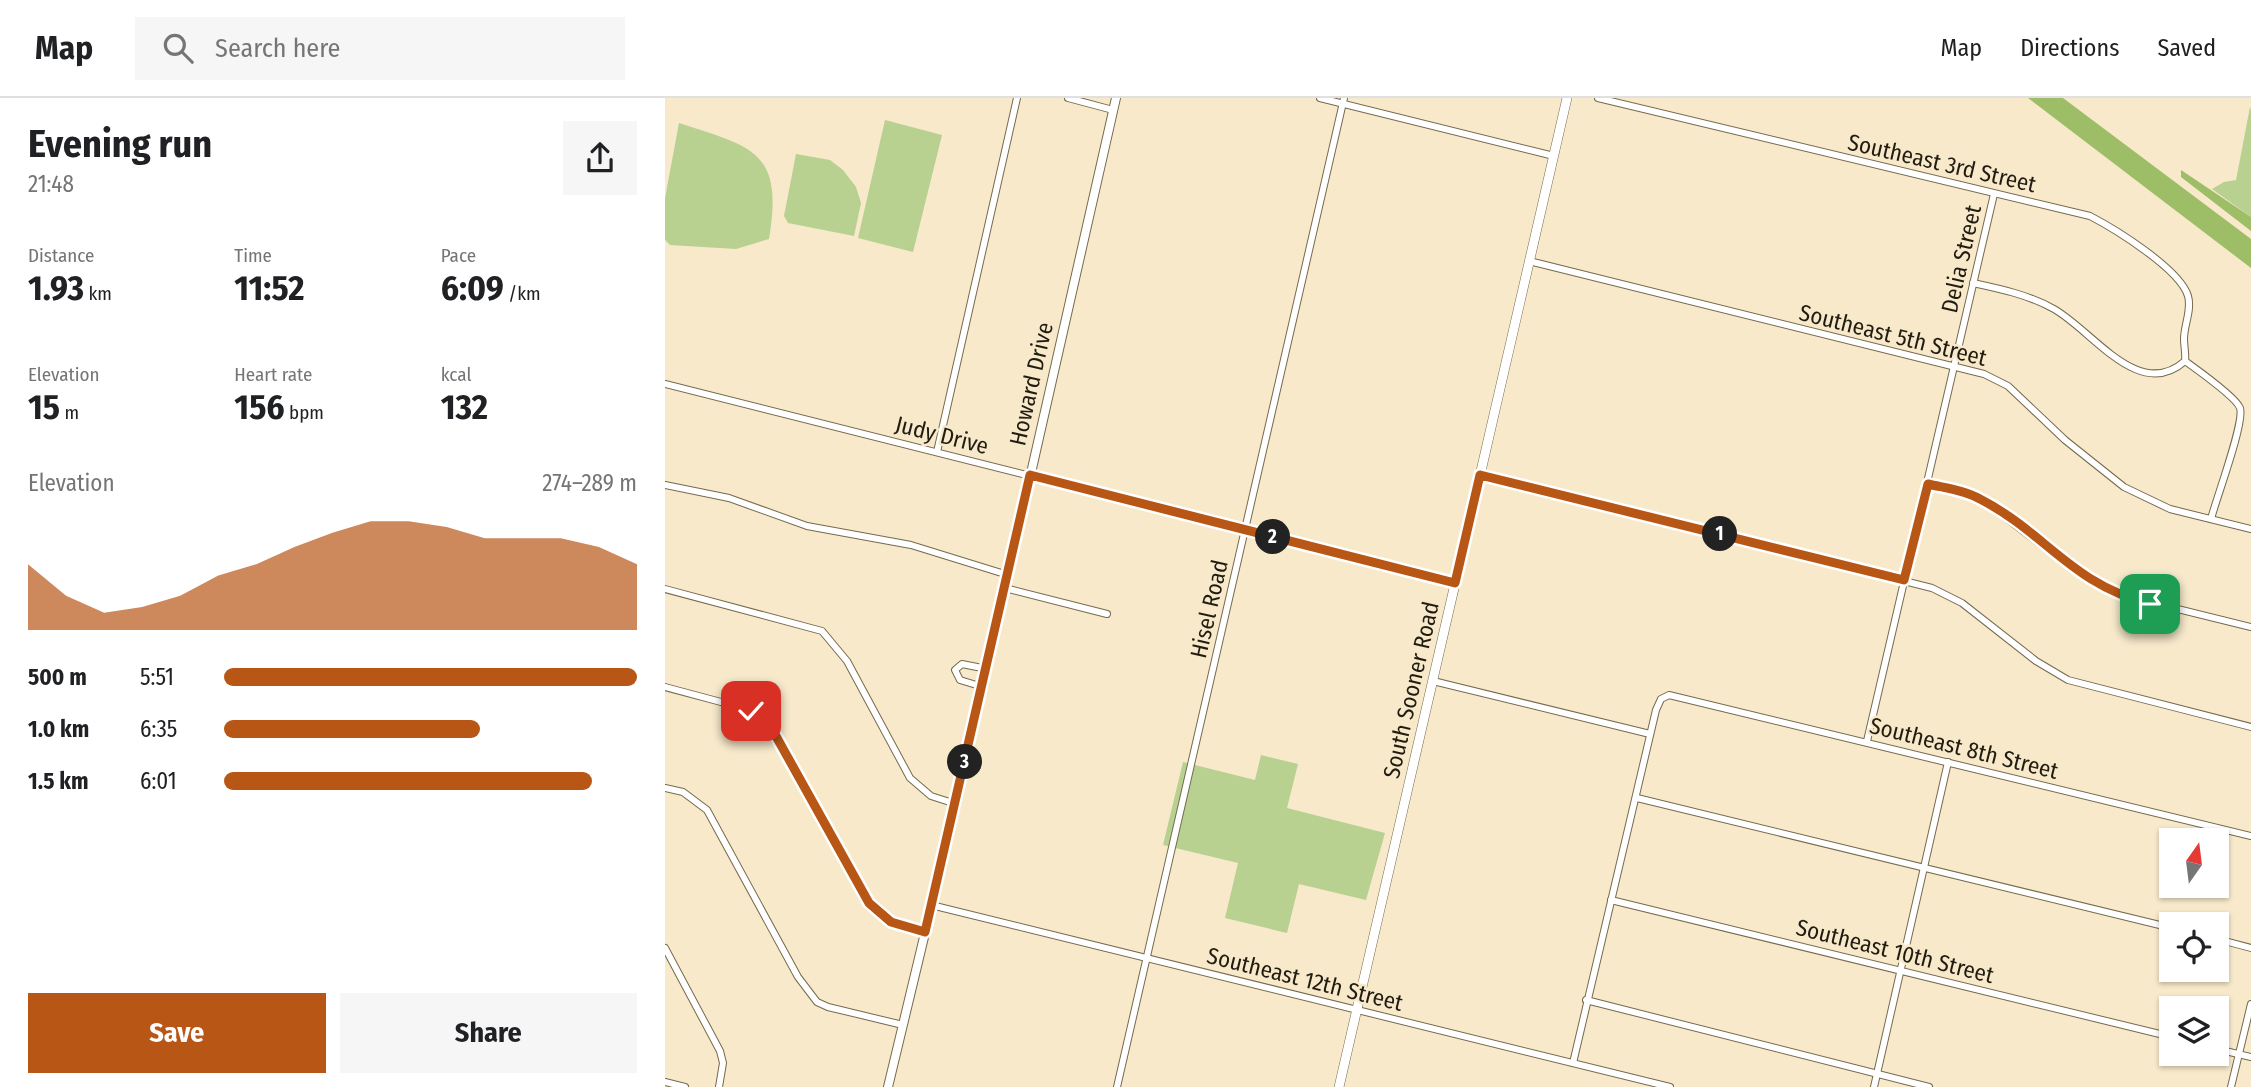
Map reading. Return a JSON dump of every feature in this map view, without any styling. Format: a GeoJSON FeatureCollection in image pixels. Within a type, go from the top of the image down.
{"type":"FeatureCollection","features":[{"type":"Feature","properties":{"kind":"main road","name":"South Sooner Road"},"geometry":{"type":"LineString","coordinates":[[1339,1087],[1567,98]]}},
{"type":"Feature","properties":{"kind":"street"},"geometry":{"type":"LineString","coordinates":[[937,452],[1017,98]]}},
{"type":"Feature","properties":{"kind":"street"},"geometry":{"type":"LineString","coordinates":[[1068,98],[1113,110]]}},
{"type":"Feature","properties":{"kind":"street","name":"Howard Drive"},"geometry":{"type":"LineString","coordinates":[[888,1087],[956,804],[1116,98]]}},
{"type":"Feature","properties":{"kind":"street"},"geometry":{"type":"LineString","coordinates":[[1320,98],[1343,101],[1554,156]]}},
{"type":"Feature","properties":{"kind":"street","name":"Southeast 3rd Street"},"geometry":{"type":"LineString","coordinates":[[1598,98],[2090,216],[2111,227],[2177,277],[2189,299],[2184,339],[2186,361]]}},
{"type":"Feature","properties":{"kind":"street","name":"Hisel Road"},"geometry":{"type":"LineString","coordinates":[[1117,1087],[1343,101]]}},
{"type":"Feature","properties":{"kind":"street","name":"Delia Street"},"geometry":{"type":"LineString","coordinates":[[1867,741],[1994,194]]}},
{"type":"Feature","properties":{"kind":"street","name":"Southeast 5th Street"},"geometry":{"type":"LineString","coordinates":[[1529,261],[1984,374],[2008,386],[2065,440],[2124,487],[2159,506],[2251,529]]}},
{"type":"Feature","properties":{"kind":"street"},"geometry":{"type":"LineString","coordinates":[[1973,283],[2019,294],[2055,310],[2141,373],[2166,374],[2186,361],[2232,397],[2240,407],[2239,433],[2211,519]]}},
{"type":"Feature","properties":{"kind":"street","name":"Judy Drive"},"geometry":{"type":"LineString","coordinates":[[665,384],[1455,583]]}},
{"type":"Feature","properties":{"kind":"street"},"geometry":{"type":"LineString","coordinates":[[1480,475],[1932,588],[1962,603],[2036,661],[2068,680],[2251,727]]}},
{"type":"Feature","properties":{"kind":"street"},"geometry":{"type":"LineString","coordinates":[[1928,484],[1980,498],[2085,578],[2117,594],[2251,627]]}},
{"type":"Feature","properties":{"kind":"street"},"geometry":{"type":"LineString","coordinates":[[665,485],[729,498],[807,526],[911,545],[1008,575]]}},
{"type":"Feature","properties":{"kind":"street"},"geometry":{"type":"LineString","coordinates":[[1005,588],[1107,614]]}},
{"type":"Feature","properties":{"kind":"street"},"geometry":{"type":"LineString","coordinates":[[665,589],[811,625],[822,631],[847,661],[910,778],[931,796],[956,804]]}},
{"type":"Feature","properties":{"kind":"street"},"geometry":{"type":"LineString","coordinates":[[982,687],[960,680],[955,670],[962,664],[987,668]]}},
{"type":"Feature","properties":{"kind":"street"},"geometry":{"type":"LineString","coordinates":[[1433,681],[1650,734],[1573,1063]]}},
{"type":"Feature","properties":{"kind":"street"},"geometry":{"type":"LineString","coordinates":[[665,688],[722,702],[763,717],[782,744],[869,903],[891,922],[925,932]]}},
{"type":"Feature","properties":{"kind":"street","name":"Southeast 8th Street"},"geometry":{"type":"LineString","coordinates":[[1650,734],[1655,710],[1661,699],[1669,695],[2251,836]]}},
{"type":"Feature","properties":{"kind":"street"},"geometry":{"type":"LineString","coordinates":[[1874,1087],[1948,762]]}},
{"type":"Feature","properties":{"kind":"street"},"geometry":{"type":"LineString","coordinates":[[665,788],[683,792],[707,810],[798,977],[817,1002],[843,1012],[903,1025]]}},
{"type":"Feature","properties":{"kind":"street"},"geometry":{"type":"LineString","coordinates":[[1637,798],[2159,925]]}},
{"type":"Feature","properties":{"kind":"street","name":"Southeast 10th Street"},"geometry":{"type":"LineString","coordinates":[[1611,900],[2159,1034]]}},
{"type":"Feature","properties":{"kind":"street","name":"Southeast 12th Street"},"geometry":{"type":"LineString","coordinates":[[931,905],[1670,1087]]}},
{"type":"Feature","properties":{"kind":"street"},"geometry":{"type":"LineString","coordinates":[[2229,942],[2251,947]]}},
{"type":"Feature","properties":{"kind":"street"},"geometry":{"type":"LineString","coordinates":[[665,948],[720,1051],[723,1063],[719,1087]]}},
{"type":"Feature","properties":{"kind":"street"},"geometry":{"type":"LineString","coordinates":[[1586,1000],[1929,1087]]}},
{"type":"Feature","properties":{"kind":"street"},"geometry":{"type":"LineString","coordinates":[[2231,1087],[2251,1004]]}},
{"type":"Feature","properties":{"kind":"street"},"geometry":{"type":"LineString","coordinates":[[2229,1051],[2251,1057]]}},
{"type":"Feature","properties":{"kind":"street"},"geometry":{"type":"LineString","coordinates":[[665,1082],[685,1087]]}},
{"type":"Feature","properties":{"kind":"green space"},"geometry":{"type":"Polygon","coordinates":[[[2028,98],[2063,98],[2251,239],[2251,268],[2028,98]]]}},
{"type":"Feature","properties":{"kind":"green space"},"geometry":{"type":"Polygon","coordinates":[[[2250,107],[2251,217],[2212,189],[2224,182],[2236,180],[2250,107]]]}},
{"type":"Feature","properties":{"kind":"green space"},"geometry":{"type":"Polygon","coordinates":[[[885,120],[942,135],[913,252],[858,238],[885,120]]]}},
{"type":"Feature","properties":{"kind":"green space"},"geometry":{"type":"Polygon","coordinates":[[[679,123],[726,139],[744,147],[757,157],[766,170],[772,187],[769,239],[736,249],[670,245],[665,240],[665,198],[679,123]]]}},
{"type":"Feature","properties":{"kind":"green space"},"geometry":{"type":"Polygon","coordinates":[[[796,154],[830,160],[843,170],[856,187],[861,203],[854,236],[788,223],[784,216],[796,154]]]}},
{"type":"Feature","properties":{"kind":"green space"},"geometry":{"type":"Polygon","coordinates":[[[2181,170],[2251,217],[2251,231],[2181,177],[2181,170]]]}},
{"type":"Feature","properties":{"kind":"green space"},"geometry":{"type":"Polygon","coordinates":[[[1261,755],[1298,764],[1287,808],[1385,833],[1366,900],[1299,884],[1287,933],[1225,918],[1238,863],[1163,845],[1183,762],[1255,780],[1261,755]]]}},
{"type":"Feature","properties":{"kind":"route"},"geometry":{"type":"LineString","coordinates":[[751,711],[763,717],[782,744],[869,903],[891,922],[925,932],[1030,475],[1455,583],[1480,475],[1904,580],[1928,484],[1980,498],[2010,518],[2085,578],[2104,589],[2150,604]]}}]}
